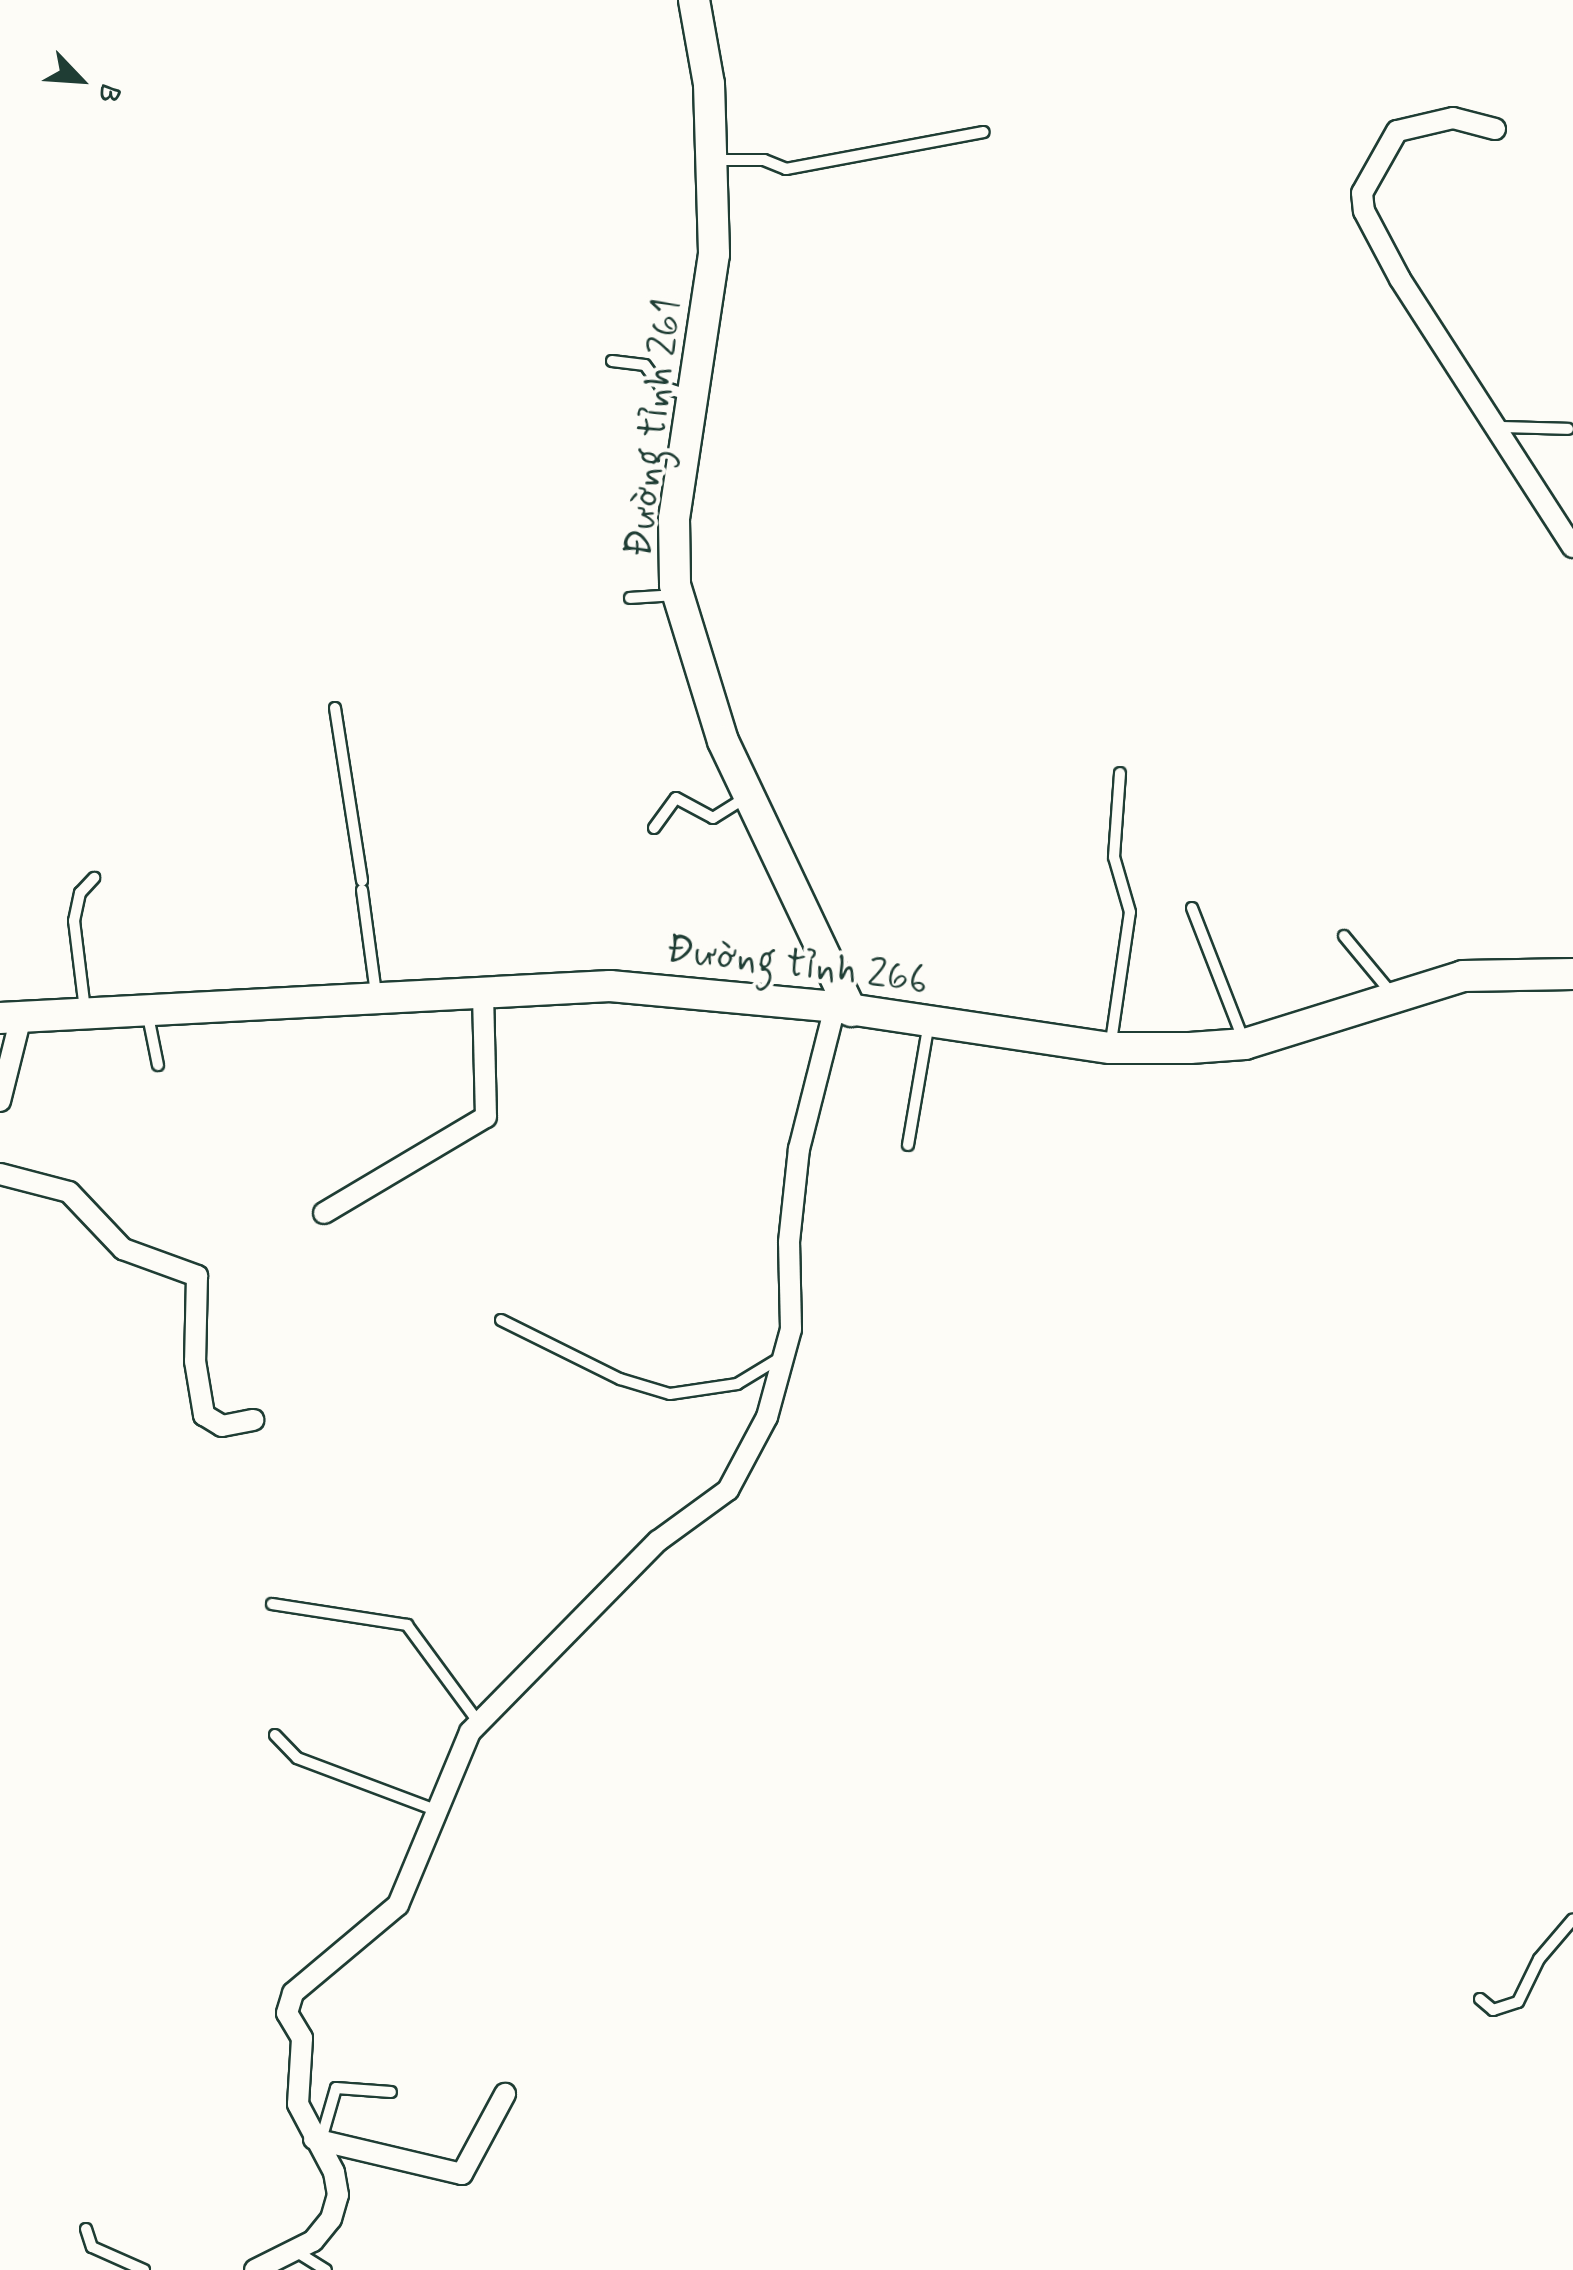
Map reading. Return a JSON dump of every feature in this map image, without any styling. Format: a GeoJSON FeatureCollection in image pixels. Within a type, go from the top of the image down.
{"type":"FeatureCollection","features":[{"type":"Feature","properties":{"kind":"main road","name":"Đường tỉnh 261"},"geometry":{"type":"LineString","coordinates":[[694,0],[708,70],[712,281],[672,540],[677,595],[723,742],[843,1009]]}},
{"type":"Feature","properties":{"kind":"main road","name":"Đường tỉnh 266"},"geometry":{"type":"LineString","coordinates":[[11,1018],[483,992],[660,988],[843,1009],[1110,1048],[1245,1044],[1463,976],[1573,974]]}},
{"type":"Feature","properties":{"kind":"street"},"geometry":{"type":"LineString","coordinates":[[1494,130],[1453,118],[1410,123],[1396,131],[1362,193],[1382,250],[1573,547]]}},
{"type":"Feature","properties":{"kind":"street"},"geometry":{"type":"LineString","coordinates":[[324,1212],[486,1117],[483,992]]}},
{"type":"Feature","properties":{"kind":"street"},"geometry":{"type":"LineString","coordinates":[[255,2270],[297,2252],[324,2230],[338,2195],[334,2172],[298,2104],[302,2038],[287,2004],[398,1905],[433,1809],[479,1722],[658,1541],[728,1490],[767,1417],[793,1310],[789,1242],[799,1149],[843,1009]]}},
{"type":"Feature","properties":{"kind":"street"},"geometry":{"type":"LineString","coordinates":[[0,1100],[11,1018]]}},
{"type":"Feature","properties":{"kind":"street"},"geometry":{"type":"LineString","coordinates":[[0,1174],[69,1192],[123,1249],[197,1276],[195,1361],[204,1416],[222,1426],[253,1420]]}},
{"type":"Feature","properties":{"kind":"street"},"geometry":{"type":"LineString","coordinates":[[318,2140],[462,2174],[504,2094]]}},
{"type":"Feature","properties":{"kind":"lane"},"geometry":{"type":"LineString","coordinates":[[711,160],[764,160],[786,168],[984,132]]}},
{"type":"Feature","properties":{"kind":"lane"},"geometry":{"type":"LineString","coordinates":[[612,362],[644,365],[660,386],[693,396]]}},
{"type":"Feature","properties":{"kind":"lane"},"geometry":{"type":"LineString","coordinates":[[1498,428],[1568,429]]}},
{"type":"Feature","properties":{"kind":"lane"},"geometry":{"type":"LineString","coordinates":[[630,598],[677,595]]}},
{"type":"Feature","properties":{"kind":"lane"},"geometry":{"type":"LineString","coordinates":[[334,708],[376,999]]}},
{"type":"Feature","properties":{"kind":"lane"},"geometry":{"type":"LineString","coordinates":[[1110,1048],[1130,912],[1114,857],[1120,774]]}},
{"type":"Feature","properties":{"kind":"lane"},"geometry":{"type":"LineString","coordinates":[[654,828],[676,798],[713,818],[748,796]]}},
{"type":"Feature","properties":{"kind":"lane"},"geometry":{"type":"LineString","coordinates":[[86,1014],[74,920],[80,893],[94,878]]}},
{"type":"Feature","properties":{"kind":"lane"},"geometry":{"type":"LineString","coordinates":[[1192,908],[1245,1044]]}},
{"type":"Feature","properties":{"kind":"lane"},"geometry":{"type":"LineString","coordinates":[[1344,936],[1394,996]]}},
{"type":"Feature","properties":{"kind":"lane"},"geometry":{"type":"LineString","coordinates":[[147,1010],[158,1064]]}},
{"type":"Feature","properties":{"kind":"lane"},"geometry":{"type":"LineString","coordinates":[[908,1145],[929,1021]]}},
{"type":"Feature","properties":{"kind":"lane"},"geometry":{"type":"LineString","coordinates":[[501,1320],[620,1379],[670,1394],[737,1384],[784,1356]]}},
{"type":"Feature","properties":{"kind":"lane"},"geometry":{"type":"LineString","coordinates":[[272,1604],[407,1625],[479,1722]]}},
{"type":"Feature","properties":{"kind":"lane"},"geometry":{"type":"LineString","coordinates":[[275,1735],[297,1758],[433,1809]]}},
{"type":"Feature","properties":{"kind":"lane"},"geometry":{"type":"LineString","coordinates":[[1480,2000],[1493,2010],[1518,2002],[1539,1959],[1573,1919]]}},
{"type":"Feature","properties":{"kind":"lane"},"geometry":{"type":"LineString","coordinates":[[318,2140],[336,2088],[391,2092]]}},
{"type":"Feature","properties":{"kind":"lane"},"geometry":{"type":"LineString","coordinates":[[86,2228],[100,2252],[144,2270]]}},
{"type":"Feature","properties":{"kind":"lane"},"geometry":{"type":"LineString","coordinates":[[297,2252],[326,2270]]}}]}
